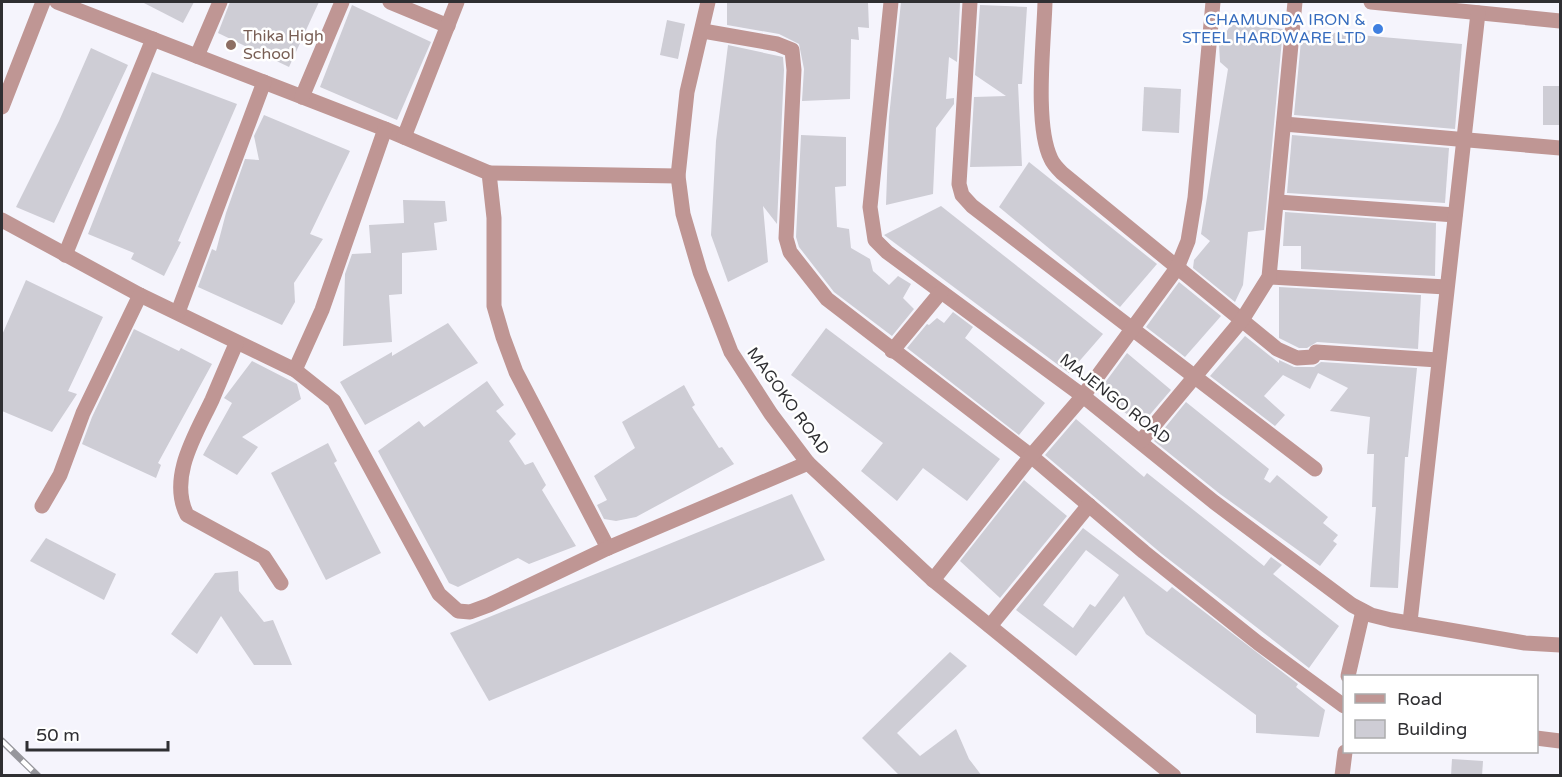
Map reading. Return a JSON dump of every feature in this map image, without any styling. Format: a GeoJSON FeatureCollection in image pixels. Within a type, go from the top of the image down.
{"type":"FeatureCollection","features":[{"type":"Feature","properties":{"kind":"street"},"geometry":{"type":"LineString","coordinates":[[2,107],[43,2]]}},
{"type":"Feature","properties":{"kind":"street"},"geometry":{"type":"LineString","coordinates":[[57,2],[385,129],[489,173],[678,176]]}},
{"type":"Feature","properties":{"kind":"street"},"geometry":{"type":"LineString","coordinates":[[197,56],[220,2]]}},
{"type":"Feature","properties":{"kind":"street"},"geometry":{"type":"LineString","coordinates":[[302,97],[342,2]]}},
{"type":"Feature","properties":{"kind":"street"},"geometry":{"type":"LineString","coordinates":[[390,2],[448,26]]}},
{"type":"Feature","properties":{"kind":"street"},"geometry":{"type":"LineString","coordinates":[[404,137],[457,2]]}},
{"type":"Feature","properties":{"kind":"street","name":"MAGOKO ROAD"},"geometry":{"type":"LineString","coordinates":[[708,2],[687,92],[678,176],[683,214],[700,272],[731,351],[771,414],[808,463],[933,580],[1174,776]]}},
{"type":"Feature","properties":{"kind":"street","name":"MAJENGO ROAD"},"geometry":{"type":"LineString","coordinates":[[891,2],[870,207],[871,228],[875,240],[887,252],[1083,396],[1214,502],[1326,587],[1363,611],[1371,615],[1524,643],[1560,645]]}},
{"type":"Feature","properties":{"kind":"street"},"geometry":{"type":"LineString","coordinates":[[970,2],[959,184],[963,195],[972,206],[1315,469]]}},
{"type":"Feature","properties":{"kind":"street"},"geometry":{"type":"LineString","coordinates":[[1045,2],[1042,98],[1045,138],[1051,159],[1062,173],[1277,349],[1297,358],[1313,357],[1316,352],[1438,360]]}},
{"type":"Feature","properties":{"kind":"street"},"geometry":{"type":"LineString","coordinates":[[933,580],[1031,456],[1083,396],[1177,268],[1188,241],[1195,198],[1213,2]]}},
{"type":"Feature","properties":{"kind":"street"},"geometry":{"type":"LineString","coordinates":[[1141,441],[1242,320],[1269,277],[1278,202],[1295,2]]}},
{"type":"Feature","properties":{"kind":"street"},"geometry":{"type":"LineString","coordinates":[[1371,2],[1560,21]]}},
{"type":"Feature","properties":{"kind":"street"},"geometry":{"type":"LineString","coordinates":[[1410,622],[1478,13]]}},
{"type":"Feature","properties":{"kind":"street"},"geometry":{"type":"LineString","coordinates":[[702,31],[777,44],[792,50],[794,70],[786,238],[790,252],[827,299],[1031,456],[1258,643],[1343,700]]}},
{"type":"Feature","properties":{"kind":"street"},"geometry":{"type":"LineString","coordinates":[[65,255],[153,39]]}},
{"type":"Feature","properties":{"kind":"street"},"geometry":{"type":"LineString","coordinates":[[177,312],[264,82]]}},
{"type":"Feature","properties":{"kind":"street"},"geometry":{"type":"LineString","coordinates":[[1284,124],[1560,148]]}},
{"type":"Feature","properties":{"kind":"street"},"geometry":{"type":"LineString","coordinates":[[295,370],[322,310],[385,129]]}},
{"type":"Feature","properties":{"kind":"street"},"geometry":{"type":"LineString","coordinates":[[489,173],[494,218],[494,306],[503,338],[516,372],[608,548]]}},
{"type":"Feature","properties":{"kind":"street"},"geometry":{"type":"LineString","coordinates":[[1278,202],[1455,215]]}},
{"type":"Feature","properties":{"kind":"street"},"geometry":{"type":"LineString","coordinates":[[2,220],[140,295],[236,344],[295,370],[334,400],[439,594],[458,611],[470,612],[489,605],[608,548],[808,463]]}},
{"type":"Feature","properties":{"kind":"street"},"geometry":{"type":"LineString","coordinates":[[1269,277],[1446,287]]}},
{"type":"Feature","properties":{"kind":"street"},"geometry":{"type":"LineString","coordinates":[[892,351],[941,292]]}},
{"type":"Feature","properties":{"kind":"street"},"geometry":{"type":"LineString","coordinates":[[42,506],[60,475],[83,413],[140,295]]}},
{"type":"Feature","properties":{"kind":"street"},"geometry":{"type":"LineString","coordinates":[[236,344],[192,440],[181,481],[181,503],[187,515],[264,557],[281,583]]}},
{"type":"Feature","properties":{"kind":"street"},"geometry":{"type":"LineString","coordinates":[[990,626],[1089,505]]}},
{"type":"Feature","properties":{"kind":"street"},"geometry":{"type":"LineString","coordinates":[[1348,675],[1363,611]]}},
{"type":"Feature","properties":{"kind":"street"},"geometry":{"type":"LineString","coordinates":[[1538,738],[1560,741]]}},
{"type":"Feature","properties":{"kind":"street"},"geometry":{"type":"LineString","coordinates":[[1342,776],[1345,753]]}},
{"type":"Feature","properties":{"kind":"building"},"geometry":{"type":"Polygon","coordinates":[[[142,2],[194,2],[183,23],[142,2]]]}},
{"type":"Feature","properties":{"kind":"building"},"geometry":{"type":"Polygon","coordinates":[[[230,2],[319,2],[289,67],[218,33],[230,2]]]}},
{"type":"Feature","properties":{"kind":"building"},"geometry":{"type":"Polygon","coordinates":[[[727,2],[868,2],[869,28],[858,27],[859,40],[851,39],[850,99],[802,101],[804,69],[799,44],[779,34],[727,25],[727,2]]]}},
{"type":"Feature","properties":{"kind":"building"},"geometry":{"type":"Polygon","coordinates":[[[901,2],[960,3],[957,62],[949,57],[946,99],[954,98],[954,104],[936,128],[933,194],[886,205],[889,117],[901,2]]]}},
{"type":"Feature","properties":{"kind":"building"},"geometry":{"type":"Polygon","coordinates":[[[352,5],[431,42],[397,120],[320,87],[352,5]]]}},
{"type":"Feature","properties":{"kind":"building"},"geometry":{"type":"Polygon","coordinates":[[[980,5],[1027,7],[1022,84],[1018,84],[1022,166],[970,167],[974,97],[1006,96],[975,75],[980,5]]]}},
{"type":"Feature","properties":{"kind":"building"},"geometry":{"type":"Polygon","coordinates":[[[667,20],[685,24],[678,59],[660,55],[667,20]]]}},
{"type":"Feature","properties":{"kind":"building"},"geometry":{"type":"Polygon","coordinates":[[[1231,24],[1283,29],[1264,230],[1248,232],[1243,285],[1235,302],[1193,268],[1194,260],[1210,241],[1201,234],[1228,69],[1220,62],[1219,45],[1231,24]]]}},
{"type":"Feature","properties":{"kind":"building"},"geometry":{"type":"Polygon","coordinates":[[[1302,30],[1462,44],[1455,129],[1294,115],[1302,30]]]}},
{"type":"Feature","properties":{"kind":"building"},"geometry":{"type":"Polygon","coordinates":[[[728,45],[783,57],[784,70],[777,224],[763,206],[768,262],[728,282],[711,235],[716,141],[728,45]]]}},
{"type":"Feature","properties":{"kind":"building"},"geometry":{"type":"Polygon","coordinates":[[[91,48],[128,65],[54,223],[16,207],[59,121],[91,48]]]}},
{"type":"Feature","properties":{"kind":"building"},"geometry":{"type":"Polygon","coordinates":[[[152,72],[237,104],[178,241],[181,242],[164,276],[131,259],[134,253],[88,234],[152,72]]]}},
{"type":"Feature","properties":{"kind":"building"},"geometry":{"type":"Polygon","coordinates":[[[1543,86],[1560,86],[1560,125],[1543,125],[1543,86]]]}},
{"type":"Feature","properties":{"kind":"building"},"geometry":{"type":"Polygon","coordinates":[[[1144,87],[1181,89],[1179,133],[1142,131],[1144,87]]]}},
{"type":"Feature","properties":{"kind":"building"},"geometry":{"type":"Polygon","coordinates":[[[264,115],[350,151],[310,234],[323,239],[294,283],[295,302],[282,325],[198,287],[212,249],[216,251],[226,213],[245,159],[259,160],[254,136],[264,115]]]}},
{"type":"Feature","properties":{"kind":"building"},"geometry":{"type":"Polygon","coordinates":[[[801,135],[846,137],[846,186],[835,187],[837,227],[849,229],[851,248],[870,259],[873,271],[889,285],[898,276],[911,284],[903,298],[914,309],[892,336],[834,292],[799,247],[796,237],[801,135]]]}},
{"type":"Feature","properties":{"kind":"building"},"geometry":{"type":"Polygon","coordinates":[[[1292,135],[1449,148],[1445,203],[1287,193],[1292,135]]]}},
{"type":"Feature","properties":{"kind":"building"},"geometry":{"type":"Polygon","coordinates":[[[1029,162],[1157,264],[1120,307],[999,207],[1029,162]]]}},
{"type":"Feature","properties":{"kind":"building"},"geometry":{"type":"Polygon","coordinates":[[[403,200],[445,201],[447,221],[434,223],[437,250],[402,253],[402,294],[389,295],[392,342],[343,346],[345,274],[352,254],[371,253],[369,225],[404,223],[403,200]]]}},
{"type":"Feature","properties":{"kind":"building"},"geometry":{"type":"Polygon","coordinates":[[[941,206],[1103,334],[1069,373],[884,235],[941,206]]]}},
{"type":"Feature","properties":{"kind":"building"},"geometry":{"type":"Polygon","coordinates":[[[1285,212],[1436,223],[1435,276],[1301,269],[1301,246],[1283,246],[1285,212]]]}},
{"type":"Feature","properties":{"kind":"building"},"geometry":{"type":"Polygon","coordinates":[[[26,280],[103,317],[68,391],[77,394],[52,432],[2,411],[2,335],[26,280]]]}},
{"type":"Feature","properties":{"kind":"building"},"geometry":{"type":"Polygon","coordinates":[[[1179,282],[1221,316],[1185,357],[1146,327],[1179,282]]]}},
{"type":"Feature","properties":{"kind":"building"},"geometry":{"type":"Polygon","coordinates":[[[1279,287],[1421,295],[1418,349],[1317,342],[1307,348],[1299,348],[1279,338],[1279,287]]]}},
{"type":"Feature","properties":{"kind":"building"},"geometry":{"type":"Polygon","coordinates":[[[953,312],[973,327],[965,338],[1045,403],[1019,435],[907,348],[927,324],[929,325],[937,318],[944,323],[953,312]]]}},
{"type":"Feature","properties":{"kind":"building"},"geometry":{"type":"Polygon","coordinates":[[[448,323],[478,363],[365,425],[340,382],[392,352],[392,356],[448,323]]]}},
{"type":"Feature","properties":{"kind":"building"},"geometry":{"type":"Polygon","coordinates":[[[826,328],[1000,459],[967,501],[923,468],[897,501],[861,471],[883,443],[791,375],[826,328]]]}},
{"type":"Feature","properties":{"kind":"building"},"geometry":{"type":"Polygon","coordinates":[[[134,329],[179,351],[181,348],[212,364],[158,463],[161,465],[156,478],[82,444],[92,417],[134,329]]]}},
{"type":"Feature","properties":{"kind":"building"},"geometry":{"type":"Polygon","coordinates":[[[1245,336],[1279,363],[1279,360],[1294,367],[1314,367],[1321,362],[1417,368],[1408,457],[1405,457],[1398,588],[1370,587],[1376,507],[1372,507],[1374,454],[1367,454],[1370,417],[1330,411],[1348,388],[1318,373],[1310,389],[1283,375],[1264,396],[1285,415],[1275,426],[1210,376],[1245,336]]]}},
{"type":"Feature","properties":{"kind":"building"},"geometry":{"type":"Polygon","coordinates":[[[1127,353],[1171,390],[1141,425],[1109,400],[1104,384],[1127,353]]]}},
{"type":"Feature","properties":{"kind":"building"},"geometry":{"type":"Polygon","coordinates":[[[252,361],[297,384],[301,399],[242,437],[258,447],[237,475],[203,455],[232,403],[224,398],[252,361]]]}},
{"type":"Feature","properties":{"kind":"building"},"geometry":{"type":"Polygon","coordinates":[[[487,381],[504,405],[496,411],[516,434],[509,441],[525,465],[533,462],[546,485],[542,490],[576,546],[529,564],[518,558],[458,587],[449,583],[378,451],[419,421],[424,427],[487,381]]]}},
{"type":"Feature","properties":{"kind":"building"},"geometry":{"type":"Polygon","coordinates":[[[684,385],[695,405],[692,407],[719,448],[722,447],[734,464],[636,517],[616,521],[604,519],[597,505],[607,500],[594,476],[635,448],[622,422],[684,385]]]}},
{"type":"Feature","properties":{"kind":"building"},"geometry":{"type":"Polygon","coordinates":[[[1186,402],[1269,469],[1264,479],[1270,483],[1277,475],[1328,517],[1323,523],[1338,535],[1333,541],[1337,544],[1320,566],[1220,494],[1154,441],[1186,402]]]}},
{"type":"Feature","properties":{"kind":"building"},"geometry":{"type":"Polygon","coordinates":[[[1076,419],[1144,477],[1147,473],[1264,566],[1271,557],[1282,565],[1273,574],[1339,626],[1309,668],[1162,554],[1045,455],[1076,419]]]}},
{"type":"Feature","properties":{"kind":"building"},"geometry":{"type":"Polygon","coordinates":[[[328,443],[337,461],[334,463],[381,553],[326,580],[271,473],[328,443]]]}},
{"type":"Feature","properties":{"kind":"building"},"geometry":{"type":"Polygon","coordinates":[[[1024,480],[1067,516],[1000,598],[960,561],[1024,480]]]}},
{"type":"Feature","properties":{"kind":"building"},"geometry":{"type":"Polygon","coordinates":[[[792,494],[825,560],[489,701],[450,633],[792,494]]]}},
{"type":"Feature","properties":{"kind":"building"},"geometry":{"type":"Polygon","coordinates":[[[1083,528],[1167,592],[1172,587],[1298,684],[1296,687],[1325,710],[1319,737],[1256,733],[1256,715],[1146,634],[1124,596],[1076,656],[1016,610],[1083,528]],[[1086,550],[1043,605],[1073,628],[1090,604],[1095,607],[1119,575],[1086,550]]]}},
{"type":"Feature","properties":{"kind":"building"},"geometry":{"type":"Polygon","coordinates":[[[46,538],[116,574],[104,600],[30,561],[46,538]]]}},
{"type":"Feature","properties":{"kind":"building"},"geometry":{"type":"Polygon","coordinates":[[[238,571],[239,591],[264,622],[273,620],[292,665],[254,665],[221,616],[197,654],[171,634],[215,573],[238,571]]]}},
{"type":"Feature","properties":{"kind":"building"},"geometry":{"type":"Polygon","coordinates":[[[950,652],[967,666],[897,733],[920,756],[956,729],[969,759],[982,776],[900,776],[862,738],[950,652]]]}},
{"type":"Feature","properties":{"kind":"building"},"geometry":{"type":"Polygon","coordinates":[[[1452,759],[1483,761],[1482,776],[1451,776],[1452,759]]]}},
{"type":"Feature","properties":{"kind":"railway"},"geometry":{"type":"LineString","coordinates":[[2,741],[38,776]]}},
{"type":"Feature","properties":{"kind":"place","name":"CHAMUNDA IRON & STEEL HARDWARE LTD"},"geometry":{"type":"Point","coordinates":[1378,29]}},
{"type":"Feature","properties":{"kind":"place","name":"Thika High School"},"geometry":{"type":"Point","coordinates":[231,45]}}]}
